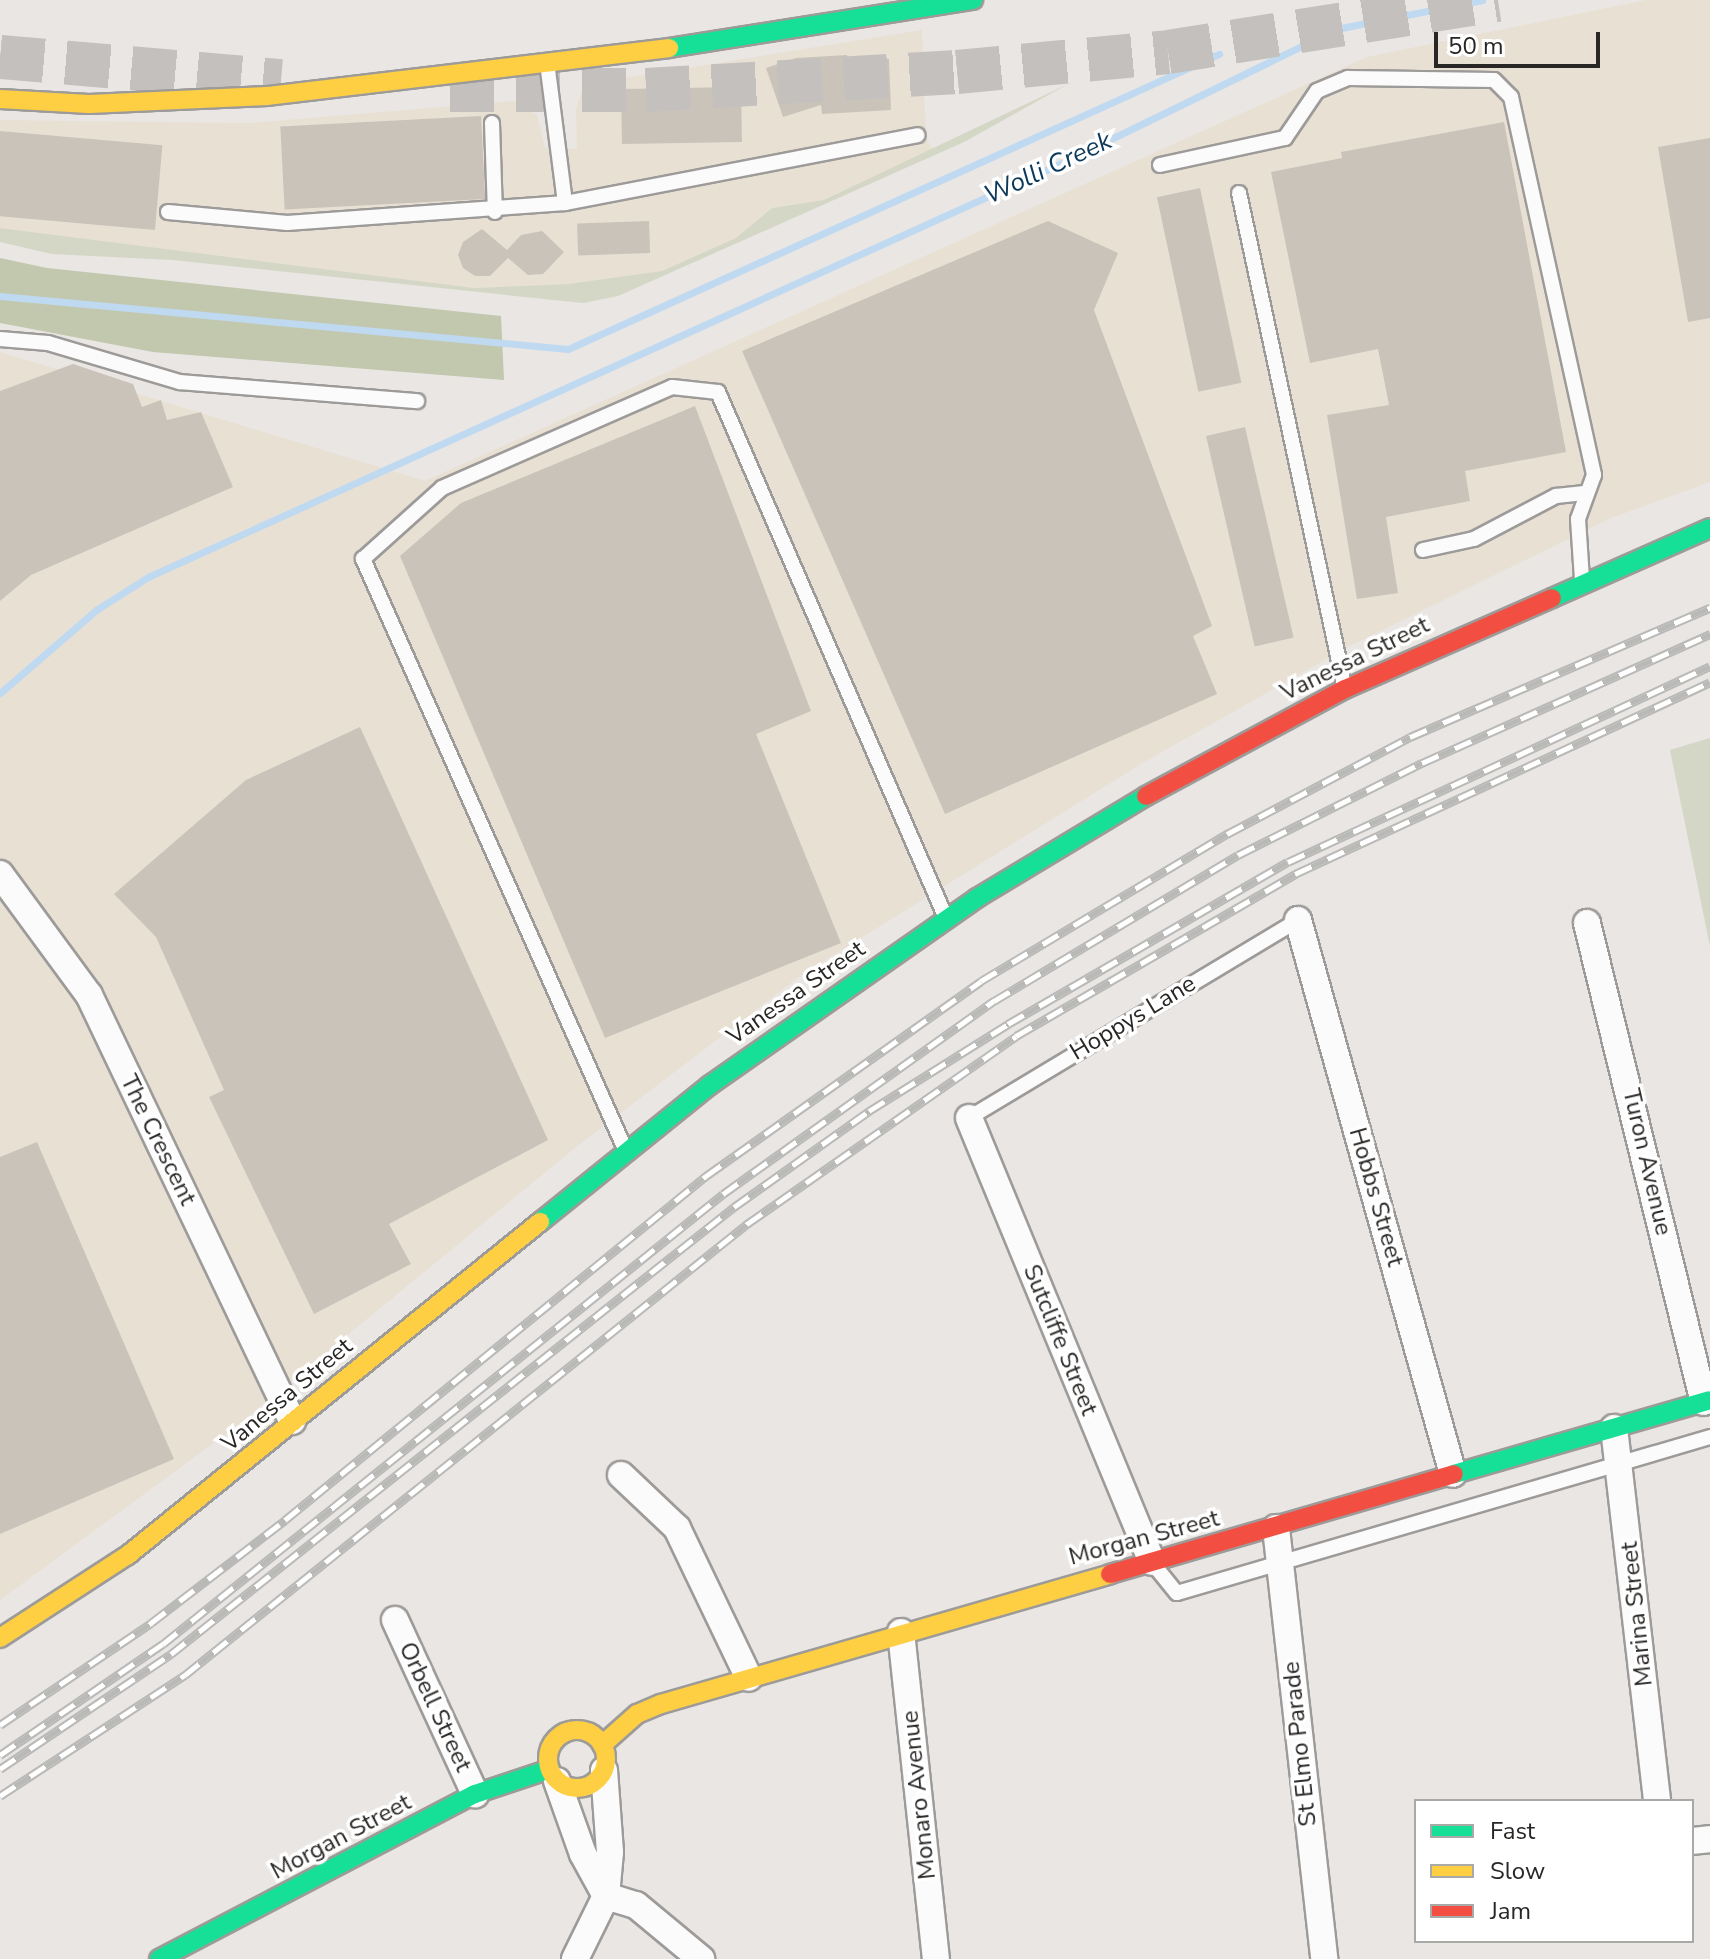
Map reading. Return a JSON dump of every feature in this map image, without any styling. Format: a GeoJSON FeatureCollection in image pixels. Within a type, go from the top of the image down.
{"type":"FeatureCollection","features":[{"type":"Feature","properties":{"kind":"main road"},"geometry":{"type":"LineString","coordinates":[[0,99],[89,104],[267,96],[547,65],[973,0]]}},
{"type":"Feature","properties":{"kind":"main road","name":"Vanessa Street"},"geometry":{"type":"LineString","coordinates":[[0,1638],[128,1555],[625,1150],[791,1024],[946,918],[1133,803],[1345,689],[1582,581],[1710,528]]}},
{"type":"Feature","properties":{"kind":"main road","name":"Morgan Street"},"geometry":{"type":"LineString","coordinates":[[603,1757],[637,1714],[901,1632],[1276,1528],[1707,1401]]}},
{"type":"Feature","properties":{"kind":"main road"},"geometry":{"type":"LineString","coordinates":[[567,1732],[587,1732],[603,1757],[585,1787],[554,1775],[552,1745],[567,1732]]}},
{"type":"Feature","properties":{"kind":"main road","name":"Morgan Street"},"geometry":{"type":"LineString","coordinates":[[165,1957],[475,1794],[554,1775]]}},
{"type":"Feature","properties":{"kind":"street","name":"The Crescent"},"geometry":{"type":"LineString","coordinates":[[0,874],[89,995],[292,1421]]}},
{"type":"Feature","properties":{"kind":"street","name":"Hobbs Street"},"geometry":{"type":"LineString","coordinates":[[1298,920],[1453,1474]]}},
{"type":"Feature","properties":{"kind":"street","name":"Turon Avenue"},"geometry":{"type":"LineString","coordinates":[[1587,923],[1707,1401]]}},
{"type":"Feature","properties":{"kind":"street","name":"Sutcliffe Street"},"geometry":{"type":"LineString","coordinates":[[969,1118],[1152,1562]]}},
{"type":"Feature","properties":{"kind":"street","name":"Marina Street"},"geometry":{"type":"LineString","coordinates":[[1614,1428],[1621,1463],[1657,1799]]}},
{"type":"Feature","properties":{"kind":"street"},"geometry":{"type":"LineString","coordinates":[[621,1475],[677,1528],[749,1678]]}},
{"type":"Feature","properties":{"kind":"street","name":"St Elmo Parade"},"geometry":{"type":"LineString","coordinates":[[1276,1528],[1324,1959]]}},
{"type":"Feature","properties":{"kind":"street","name":"Orbell Street"},"geometry":{"type":"LineString","coordinates":[[395,1620],[475,1794]]}},
{"type":"Feature","properties":{"kind":"street","name":"Monaro Avenue"},"geometry":{"type":"LineString","coordinates":[[901,1632],[936,1959]]}},
{"type":"Feature","properties":{"kind":"street"},"geometry":{"type":"LineString","coordinates":[[575,1959],[606,1896],[610,1852],[603,1757]]}},
{"type":"Feature","properties":{"kind":"street"},"geometry":{"type":"LineString","coordinates":[[554,1775],[583,1854],[606,1896],[636,1905],[701,1959]]}},
{"type":"Feature","properties":{"kind":"lane"},"geometry":{"type":"LineString","coordinates":[[547,65],[565,203]]}},
{"type":"Feature","properties":{"kind":"lane"},"geometry":{"type":"LineString","coordinates":[[1160,165],[1285,138],[1317,91],[1348,78],[1494,80],[1511,97],[1594,475],[1578,519],[1582,581]]}},
{"type":"Feature","properties":{"kind":"lane"},"geometry":{"type":"LineString","coordinates":[[492,123],[495,212]]}},
{"type":"Feature","properties":{"kind":"lane"},"geometry":{"type":"LineString","coordinates":[[168,212],[287,223],[495,212],[565,203],[917,135]]}},
{"type":"Feature","properties":{"kind":"lane"},"geometry":{"type":"LineString","coordinates":[[1239,193],[1345,689]]}},
{"type":"Feature","properties":{"kind":"lane"},"geometry":{"type":"LineString","coordinates":[[0,339],[48,343],[180,382],[417,401]]}},
{"type":"Feature","properties":{"kind":"lane"},"geometry":{"type":"LineString","coordinates":[[625,1150],[363,559],[442,488],[672,387],[718,392],[946,918]]}},
{"type":"Feature","properties":{"kind":"lane"},"geometry":{"type":"LineString","coordinates":[[1423,550],[1474,539],[1556,496],[1587,493]]}},
{"type":"Feature","properties":{"kind":"lane","name":"Hoppys Lane"},"geometry":{"type":"LineString","coordinates":[[969,1118],[1298,920]]}},
{"type":"Feature","properties":{"kind":"lane"},"geometry":{"type":"LineString","coordinates":[[1152,1562],[1177,1593],[1710,1437]]}},
{"type":"Feature","properties":{"kind":"shaded area"},"geometry":{"type":"Polygon","coordinates":[[[1646,0],[1710,0],[1710,482],[1611,518],[1348,647],[1146,761],[803,974],[575,1148],[237,1426],[0,1600],[0,352],[425,481],[1367,57],[1646,0]]]}},
{"type":"Feature","properties":{"kind":"shaded area"},"geometry":{"type":"Polygon","coordinates":[[[922,30],[926,138],[934,151],[824,200],[772,208],[736,238],[662,271],[568,284],[474,288],[0,228],[0,120],[250,123],[513,101],[537,115],[545,148],[577,149],[576,109],[581,93],[594,83],[922,30]]]}},
{"type":"Feature","properties":{"kind":"green space"},"geometry":{"type":"Polygon","coordinates":[[[1068,84],[964,142],[618,296],[583,303],[172,260],[52,254],[0,242],[0,228],[474,288],[568,284],[662,271],[736,238],[772,208],[824,200],[1068,84]]]}},
{"type":"Feature","properties":{"kind":"green space"},"geometry":{"type":"Polygon","coordinates":[[[0,258],[47,268],[501,316],[504,380],[153,352],[0,323],[0,258]]]}},
{"type":"Feature","properties":{"kind":"green space"},"geometry":{"type":"Polygon","coordinates":[[[1710,738],[1710,946],[1670,750],[1710,738]]]}},
{"type":"Feature","properties":{"kind":"building"},"geometry":{"type":"Polygon","coordinates":[[[847,55],[847,60],[889,59],[891,110],[822,114],[821,105],[783,117],[766,68],[796,58],[847,55]]]}},
{"type":"Feature","properties":{"kind":"building"},"geometry":{"type":"Polygon","coordinates":[[[741,87],[742,142],[622,144],[621,89],[741,87]]]}},
{"type":"Feature","properties":{"kind":"building"},"geometry":{"type":"Polygon","coordinates":[[[481,116],[485,199],[285,209],[280,127],[481,116]]]}},
{"type":"Feature","properties":{"kind":"building"},"geometry":{"type":"Polygon","coordinates":[[[1504,122],[1566,452],[1465,471],[1470,501],[1386,517],[1398,593],[1357,599],[1327,415],[1389,405],[1378,349],[1310,363],[1271,172],[1342,158],[1341,152],[1504,122]]]}},
{"type":"Feature","properties":{"kind":"building"},"geometry":{"type":"Polygon","coordinates":[[[0,131],[162,145],[155,230],[0,216],[0,131]]]}},
{"type":"Feature","properties":{"kind":"building"},"geometry":{"type":"Polygon","coordinates":[[[1710,138],[1710,318],[1688,322],[1658,147],[1710,138]]]}},
{"type":"Feature","properties":{"kind":"building"},"geometry":{"type":"Polygon","coordinates":[[[1200,188],[1241,383],[1198,392],[1157,197],[1200,188]]]}},
{"type":"Feature","properties":{"kind":"building"},"geometry":{"type":"Polygon","coordinates":[[[649,221],[650,253],[578,255],[577,224],[649,221]]]}},
{"type":"Feature","properties":{"kind":"building"},"geometry":{"type":"Polygon","coordinates":[[[1048,221],[1118,253],[1094,310],[1212,626],[1193,636],[1217,694],[945,814],[742,351],[1048,221]]]}},
{"type":"Feature","properties":{"kind":"building"},"geometry":{"type":"Polygon","coordinates":[[[482,229],[507,250],[521,235],[542,231],[564,252],[543,274],[528,275],[508,258],[490,276],[475,276],[463,268],[458,255],[463,242],[482,229]]]}},
{"type":"Feature","properties":{"kind":"building"},"geometry":{"type":"Polygon","coordinates":[[[73,364],[133,384],[142,407],[161,400],[167,420],[201,412],[233,487],[31,575],[0,601],[0,391],[73,364]]]}},
{"type":"Feature","properties":{"kind":"building"},"geometry":{"type":"Polygon","coordinates":[[[695,406],[811,711],[756,734],[841,943],[605,1038],[400,556],[461,503],[695,406]]]}},
{"type":"Feature","properties":{"kind":"building"},"geometry":{"type":"Polygon","coordinates":[[[1245,427],[1294,637],[1255,646],[1206,436],[1245,427]]]}},
{"type":"Feature","properties":{"kind":"building"},"geometry":{"type":"Polygon","coordinates":[[[360,727],[548,1140],[389,1224],[411,1264],[314,1314],[209,1097],[224,1090],[156,937],[114,894],[246,780],[360,727]]]}},
{"type":"Feature","properties":{"kind":"building"},"geometry":{"type":"Polygon","coordinates":[[[37,1142],[174,1459],[0,1534],[0,1157],[37,1142]]]}},
{"type":"Feature","properties":{"kind":"waterway","name":"Wolli Creek"},"geometry":{"type":"LineString","coordinates":[[0,693],[96,610],[148,577],[1068,160],[1336,29],[1482,0]]}},
{"type":"Feature","properties":{"kind":"waterway"},"geometry":{"type":"LineString","coordinates":[[0,296],[568,349],[1219,54]]}},
{"type":"Feature","properties":{"kind":"tunnel"},"geometry":{"type":"LineString","coordinates":[[450,90],[646,90],[957,72],[1168,52],[1498,0]]}},
{"type":"Feature","properties":{"kind":"tunnel"},"geometry":{"type":"LineString","coordinates":[[0,57],[281,81]]}},
{"type":"Feature","properties":{"kind":"railway"},"geometry":{"type":"LineString","coordinates":[[0,1725],[151,1623],[285,1520],[706,1176],[981,981],[1227,834],[1410,737],[1710,608]]}},
{"type":"Feature","properties":{"kind":"railway"},"geometry":{"type":"LineString","coordinates":[[0,1755],[163,1644],[723,1194],[994,1001],[1238,855],[1422,763],[1710,634]]}},
{"type":"Feature","properties":{"kind":"railway"},"geometry":{"type":"LineString","coordinates":[[0,1769],[171,1654],[734,1207],[869,1111],[1008,1024],[1288,862],[1710,666]]}},
{"type":"Feature","properties":{"kind":"railway"},"geometry":{"type":"LineString","coordinates":[[0,1796],[185,1675],[747,1224],[1016,1036],[1295,874],[1710,682]]}},
{"type":"Feature","properties":{"kind":"traffic: fast"},"geometry":{"type":"LineString","coordinates":[[669,48],[973,0]]}},
{"type":"Feature","properties":{"kind":"traffic: fast"},"geometry":{"type":"LineString","coordinates":[[1552,598],[1710,528]]}},
{"type":"Feature","properties":{"kind":"traffic: fast"},"geometry":{"type":"LineString","coordinates":[[540,1222],[710,1085],[977,898],[1146,796]]}},
{"type":"Feature","properties":{"kind":"traffic: fast"},"geometry":{"type":"LineString","coordinates":[[1454,1474],[1710,1400]]}},
{"type":"Feature","properties":{"kind":"traffic: fast"},"geometry":{"type":"LineString","coordinates":[[159,1959],[475,1794],[550,1769]]}},
{"type":"Feature","properties":{"kind":"traffic: slow"},"geometry":{"type":"LineString","coordinates":[[0,99],[89,104],[267,96],[669,48]]}},
{"type":"Feature","properties":{"kind":"traffic: slow"},"geometry":{"type":"LineString","coordinates":[[0,1638],[128,1555],[540,1222]]}},
{"type":"Feature","properties":{"kind":"traffic: slow"},"geometry":{"type":"LineString","coordinates":[[602,1745],[637,1714],[661,1704],[1110,1574]]}},
{"type":"Feature","properties":{"kind":"traffic: slow"},"geometry":{"type":"LineString","coordinates":[[577,1730],[588,1732],[597,1739],[604,1748],[606,1759],[604,1770],[597,1779],[588,1786],[577,1788],[566,1786],[557,1779],[550,1770],[548,1759],[550,1748],[557,1739],[566,1732],[577,1730]]}},
{"type":"Feature","properties":{"kind":"traffic: jam"},"geometry":{"type":"LineString","coordinates":[[1146,796],[1345,689],[1552,598]]}},
{"type":"Feature","properties":{"kind":"traffic: jam"},"geometry":{"type":"LineString","coordinates":[[1110,1574],[1454,1474]]}}]}
